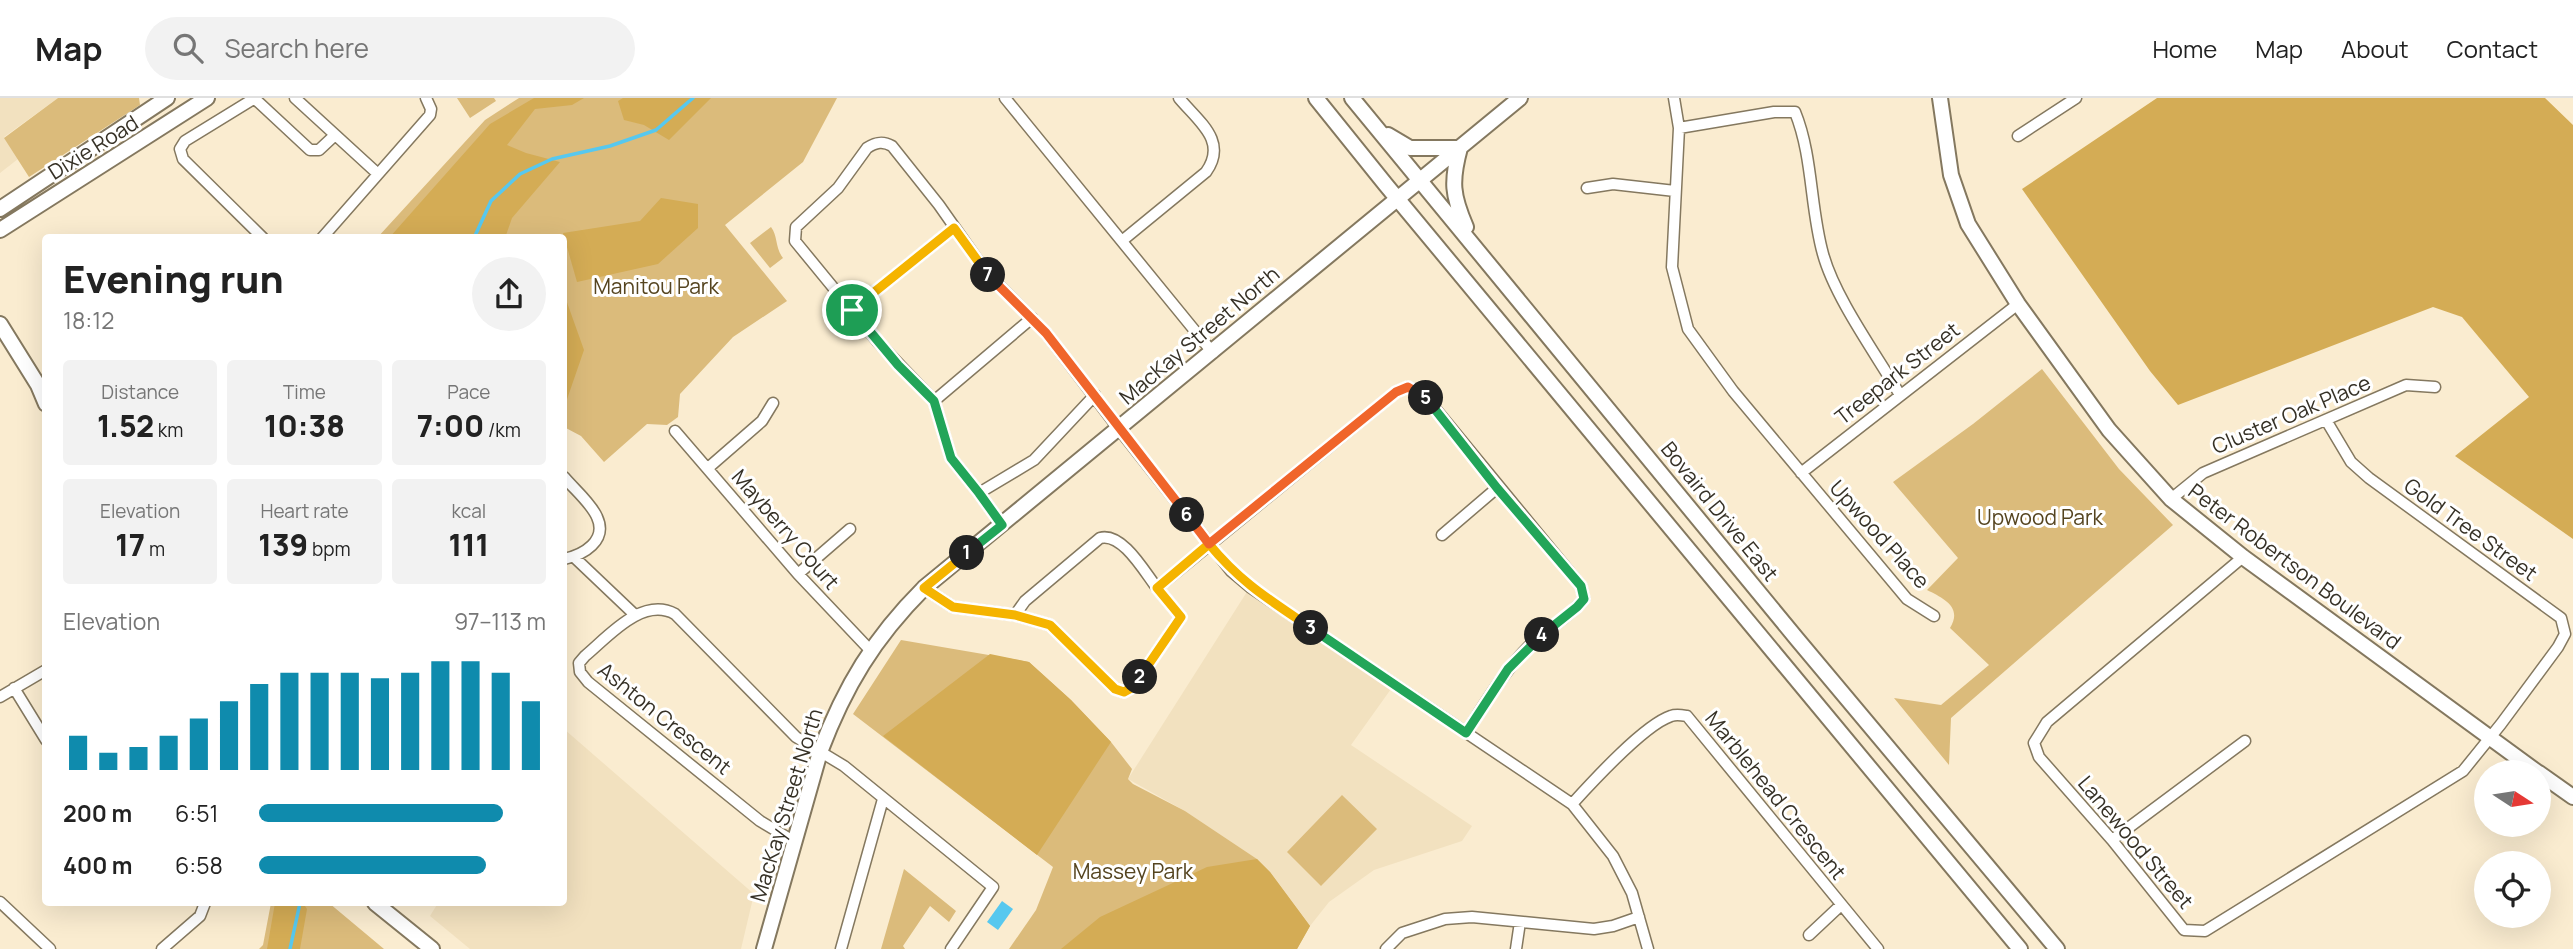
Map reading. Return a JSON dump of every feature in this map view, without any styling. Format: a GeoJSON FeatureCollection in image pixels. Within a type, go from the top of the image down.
{"type":"FeatureCollection","features":[{"type":"Feature","properties":{"kind":"main road","name":"Dixie Road"},"geometry":{"type":"LineString","coordinates":[[0,209],[167,98]]}},
{"type":"Feature","properties":{"kind":"main road","name":"Dixie Road"},"geometry":{"type":"LineString","coordinates":[[0,230],[207,98]]}},
{"type":"Feature","properties":{"kind":"main road"},"geometry":{"type":"LineString","coordinates":[[1316,98],[2020,949]]}},
{"type":"Feature","properties":{"kind":"main road","name":"Bovaird Drive East"},"geometry":{"type":"LineString","coordinates":[[1352,98],[1788,628],[2057,949]]}},
{"type":"Feature","properties":{"kind":"main road","name":"MacKay Street North"},"geometry":{"type":"LineString","coordinates":[[764,949],[821,752],[845,694],[870,650],[903,609],[924,588],[1520,98]]}},
{"type":"Feature","properties":{"kind":"main road","name":"Peter Robertson Boulevard"},"geometry":{"type":"LineString","coordinates":[[1940,98],[1951,175],[1968,224],[2018,304],[2109,430],[2171,499],[2243,557],[2520,760]]}},
{"type":"Feature","properties":{"kind":"main road"},"geometry":{"type":"LineString","coordinates":[[1377,128],[1410,148],[1460,148],[1454,169],[1453,190],[1472,242]]}},
{"type":"Feature","properties":{"kind":"main road"},"geometry":{"type":"LineString","coordinates":[[0,324],[42,394]]}},
{"type":"Feature","properties":{"kind":"main road","name":"Peter Robertson Boulevard"},"geometry":{"type":"LineString","coordinates":[[2552,783],[2573,797]]}},
{"type":"Feature","properties":{"kind":"main road"},"geometry":{"type":"LineString","coordinates":[[379,906],[432,949]]}},
{"type":"Feature","properties":{"kind":"street"},"geometry":{"type":"LineString","coordinates":[[259,234],[183,159],[180,149],[185,141],[254,98],[310,150],[319,150],[335,135]]}},
{"type":"Feature","properties":{"kind":"street"},"geometry":{"type":"LineString","coordinates":[[295,98],[378,174]]}},
{"type":"Feature","properties":{"kind":"street"},"geometry":{"type":"LineString","coordinates":[[326,234],[430,115],[432,109],[426,98]]}},
{"type":"Feature","properties":{"kind":"street"},"geometry":{"type":"LineString","coordinates":[[1005,98],[1213,352]]}},
{"type":"Feature","properties":{"kind":"street"},"geometry":{"type":"LineString","coordinates":[[1123,240],[1206,172],[1213,162],[1216,150],[1213,140],[1179,98]]}},
{"type":"Feature","properties":{"kind":"street","name":"Upwood Place"},"geometry":{"type":"LineString","coordinates":[[1674,98],[1679,128],[1672,267],[1688,329],[1732,391],[1907,599],[1934,616]]}},
{"type":"Feature","properties":{"kind":"street"},"geometry":{"type":"LineString","coordinates":[[2018,136],[2060,102],[2076,98]]}},
{"type":"Feature","properties":{"kind":"street"},"geometry":{"type":"LineString","coordinates":[[1679,128],[1774,112],[1795,113],[1802,130],[1823,255],[1830,273],[1900,395]]}},
{"type":"Feature","properties":{"kind":"street"},"geometry":{"type":"LineString","coordinates":[[1002,525],[951,458],[934,401],[898,365],[799,248],[794,234],[800,223],[838,188],[867,148],[879,142],[892,146],[939,205],[986,272],[1046,333],[1231,571],[1250,587],[1572,804],[1613,856],[1632,893],[1648,949]]}},
{"type":"Feature","properties":{"kind":"street"},"geometry":{"type":"LineString","coordinates":[[1587,188],[1613,184],[1675,191]]}},
{"type":"Feature","properties":{"kind":"street"},"geometry":{"type":"LineString","coordinates":[[852,310],[954,228]]}},
{"type":"Feature","properties":{"kind":"street","name":"Treepark Street"},"geometry":{"type":"LineString","coordinates":[[1801,473],[2018,304]]}},
{"type":"Feature","properties":{"kind":"street"},"geometry":{"type":"LineString","coordinates":[[934,401],[1032,318]]}},
{"type":"Feature","properties":{"kind":"street","name":"Cluster Oak Place"},"geometry":{"type":"LineString","coordinates":[[2171,499],[2203,473],[2406,385],[2435,387]]}},
{"type":"Feature","properties":{"kind":"street"},"geometry":{"type":"LineString","coordinates":[[1157,588],[1396,392],[1408,387],[1425,396],[1497,488],[1581,586],[1584,599],[1533,642],[1508,669],[1466,733]]}},
{"type":"Feature","properties":{"kind":"street"},"geometry":{"type":"LineString","coordinates":[[979,493],[1034,460],[1095,395]]}},
{"type":"Feature","properties":{"kind":"street"},"geometry":{"type":"LineString","coordinates":[[708,468],[762,421],[773,404]]}},
{"type":"Feature","properties":{"kind":"street","name":"Gold Tree Street"},"geometry":{"type":"LineString","coordinates":[[2326,420],[2351,461],[2369,478],[2561,618],[2564,634],[2558,647],[2489,738]]}},
{"type":"Feature","properties":{"kind":"street","name":"Mayberry Court"},"geometry":{"type":"LineString","coordinates":[[675,431],[798,574],[870,650]]}},
{"type":"Feature","properties":{"kind":"street"},"geometry":{"type":"LineString","coordinates":[[567,481],[597,516],[599,525],[598,538],[591,548],[569,558],[635,615],[656,609],[675,614],[796,737],[844,766],[993,887],[951,949]]}},
{"type":"Feature","properties":{"kind":"street"},"geometry":{"type":"LineString","coordinates":[[1442,535],[1497,488]]}},
{"type":"Feature","properties":{"kind":"street"},"geometry":{"type":"LineString","coordinates":[[798,574],[850,529]]}},
{"type":"Feature","properties":{"kind":"street"},"geometry":{"type":"LineString","coordinates":[[924,588],[953,607],[1015,615],[1050,625],[1115,689],[1124,692],[1133,687],[1181,617],[1119,540],[1109,536],[1100,538],[1025,601],[1015,615]]}},
{"type":"Feature","properties":{"kind":"street","name":"Lanewood Street"},"geometry":{"type":"LineString","coordinates":[[2243,557],[2047,722],[2034,743],[2039,758],[2112,840],[2185,930],[2206,931],[2463,771],[2489,738]]}},
{"type":"Feature","properties":{"kind":"street","name":"Ashton Crescent"},"geometry":{"type":"LineString","coordinates":[[635,615],[585,656],[579,663],[580,672],[588,682],[760,821],[795,842]]}},
{"type":"Feature","properties":{"kind":"street"},"geometry":{"type":"LineString","coordinates":[[0,696],[42,672]]}},
{"type":"Feature","properties":{"kind":"street"},"geometry":{"type":"LineString","coordinates":[[14,688],[42,734]]}},
{"type":"Feature","properties":{"kind":"street","name":"Marblehead Crescent"},"geometry":{"type":"LineString","coordinates":[[1572,804],[1609,764],[1661,720],[1674,714],[1687,716],[1878,949]]}},
{"type":"Feature","properties":{"kind":"street"},"geometry":{"type":"LineString","coordinates":[[2112,840],[2245,741]]}},
{"type":"Feature","properties":{"kind":"street"},"geometry":{"type":"LineString","coordinates":[[841,949],[883,799]]}},
{"type":"Feature","properties":{"kind":"street"},"geometry":{"type":"LineString","coordinates":[[0,902],[50,949]]}},
{"type":"Feature","properties":{"kind":"street"},"geometry":{"type":"LineString","coordinates":[[1809,935],[1841,905]]}},
{"type":"Feature","properties":{"kind":"street"},"geometry":{"type":"LineString","coordinates":[[162,949],[200,916],[204,906]]}},
{"type":"Feature","properties":{"kind":"street"},"geometry":{"type":"LineString","coordinates":[[1386,949],[1402,933],[1446,919],[1472,917],[1594,929],[1639,917]]}},
{"type":"Feature","properties":{"kind":"street"},"geometry":{"type":"LineString","coordinates":[[1516,949],[1520,922]]}},
{"type":"Feature","properties":{"kind":"shaded area"},"geometry":{"type":"Polygon","coordinates":[[[0,98],[58,98],[4,137],[18,159],[0,173],[0,98]]]}},
{"type":"Feature","properties":{"kind":"shaded area"},"geometry":{"type":"Polygon","coordinates":[[[534,98],[584,98],[572,105],[535,109],[507,145],[560,162],[512,218],[506,234],[393,234],[490,124],[534,98]]]}},
{"type":"Feature","properties":{"kind":"shaded area"},"geometry":{"type":"Polygon","coordinates":[[[623,98],[711,98],[669,140],[644,125],[624,120],[618,101],[623,98]]]}},
{"type":"Feature","properties":{"kind":"shaded area"},"geometry":{"type":"Polygon","coordinates":[[[2157,98],[2545,98],[2573,125],[2573,539],[2455,456],[2529,397],[2462,317],[2433,307],[2178,405],[2150,371],[2022,189],[2157,98]]]}},
{"type":"Feature","properties":{"kind":"shaded area"},"geometry":{"type":"Polygon","coordinates":[[[661,198],[698,204],[698,228],[658,264],[577,282],[567,247],[567,234],[563,233],[640,221],[661,198]]]}},
{"type":"Feature","properties":{"kind":"shaded area"},"geometry":{"type":"Polygon","coordinates":[[[567,302],[584,350],[567,399],[567,302]]]}},
{"type":"Feature","properties":{"kind":"shaded area"},"geometry":{"type":"Polygon","coordinates":[[[1250,587],[1391,689],[1351,745],[1472,826],[1462,841],[1374,870],[1329,902],[1310,926],[1270,872],[1257,859],[1185,811],[1128,779],[1250,587]]]}},
{"type":"Feature","properties":{"kind":"shaded area"},"geometry":{"type":"Polygon","coordinates":[[[990,654],[1029,662],[1071,700],[1111,742],[1037,855],[883,736],[990,654]]]}},
{"type":"Feature","properties":{"kind":"shaded area"},"geometry":{"type":"Polygon","coordinates":[[[567,732],[754,894],[741,949],[470,949],[430,916],[436,906],[567,906],[567,732]]]}},
{"type":"Feature","properties":{"kind":"shaded area"},"geometry":{"type":"Polygon","coordinates":[[[1257,859],[1270,872],[1310,926],[1297,949],[1061,949],[1100,917],[1207,867],[1257,859]]]}},
{"type":"Feature","properties":{"kind":"shaded area"},"geometry":{"type":"Polygon","coordinates":[[[274,906],[305,906],[307,909],[300,949],[267,949],[274,906]]]}},
{"type":"Feature","properties":{"kind":"green space"},"geometry":{"type":"Polygon","coordinates":[[[58,98],[139,98],[140,105],[29,177],[4,138],[58,98]]]}},
{"type":"Feature","properties":{"kind":"green space"},"geometry":{"type":"Polygon","coordinates":[[[457,98],[494,98],[496,101],[470,118],[457,98]]]}},
{"type":"Feature","properties":{"kind":"green space","name":"Manitou Park"},"geometry":{"type":"Polygon","coordinates":[[[519,98],[837,98],[803,162],[725,225],[787,301],[733,337],[680,394],[678,417],[667,425],[647,424],[604,462],[581,436],[567,429],[567,234],[381,234],[485,120],[519,98]]]}},
{"type":"Feature","properties":{"kind":"green space"},"geometry":{"type":"Polygon","coordinates":[[[771,227],[783,258],[770,268],[750,243],[771,227]]]}},
{"type":"Feature","properties":{"kind":"green space","name":"Upwood Park"},"geometry":{"type":"Polygon","coordinates":[[[2042,369],[2119,469],[2173,525],[1951,718],[1949,765],[1894,698],[1941,705],[1989,665],[1950,628],[1954,614],[1949,604],[1927,590],[1958,558],[1893,482],[1973,424],[2042,369]]]}},
{"type":"Feature","properties":{"kind":"green space","name":"Massey Park"},"geometry":{"type":"Polygon","coordinates":[[[901,640],[1029,662],[1071,700],[1111,742],[1132,769],[1128,779],[1133,784],[1185,811],[1257,859],[1270,872],[1310,926],[1297,949],[1009,949],[1036,910],[1053,867],[853,714],[901,640]]]}},
{"type":"Feature","properties":{"kind":"green space"},"geometry":{"type":"Polygon","coordinates":[[[1342,795],[1377,829],[1321,886],[1287,852],[1342,795]]]}},
{"type":"Feature","properties":{"kind":"green space"},"geometry":{"type":"Polygon","coordinates":[[[904,869],[956,911],[949,922],[930,906],[903,946],[905,949],[881,949],[904,869]]]}},
{"type":"Feature","properties":{"kind":"green space"},"geometry":{"type":"Polygon","coordinates":[[[270,906],[333,906],[384,949],[259,949],[263,945],[270,906]]]}},
{"type":"Feature","properties":{"kind":"water"},"geometry":{"type":"Polygon","coordinates":[[[1002,901],[1013,909],[998,930],[987,922],[1002,901]]]}},
{"type":"Feature","properties":{"kind":"waterway"},"geometry":{"type":"LineString","coordinates":[[476,234],[491,201],[520,174],[552,159],[610,146],[656,130],[693,98]]}},
{"type":"Feature","properties":{"kind":"waterway"},"geometry":{"type":"LineString","coordinates":[[290,949],[299,906]]}},
{"type":"Feature","properties":{"kind":"route"},"geometry":{"type":"LineString","coordinates":[[852,310],[898,365],[934,401],[951,458],[1002,525],[924,588],[953,607],[1015,615],[1050,625],[1115,689],[1124,692],[1133,687],[1181,617],[1157,588],[1209,544],[1231,571],[1250,587],[1466,733],[1508,669],[1533,642],[1584,599],[1581,586],[1497,488],[1425,396],[1408,387],[1396,392],[1209,544],[1046,333],[1004,293],[954,228],[852,310]]}}]}
